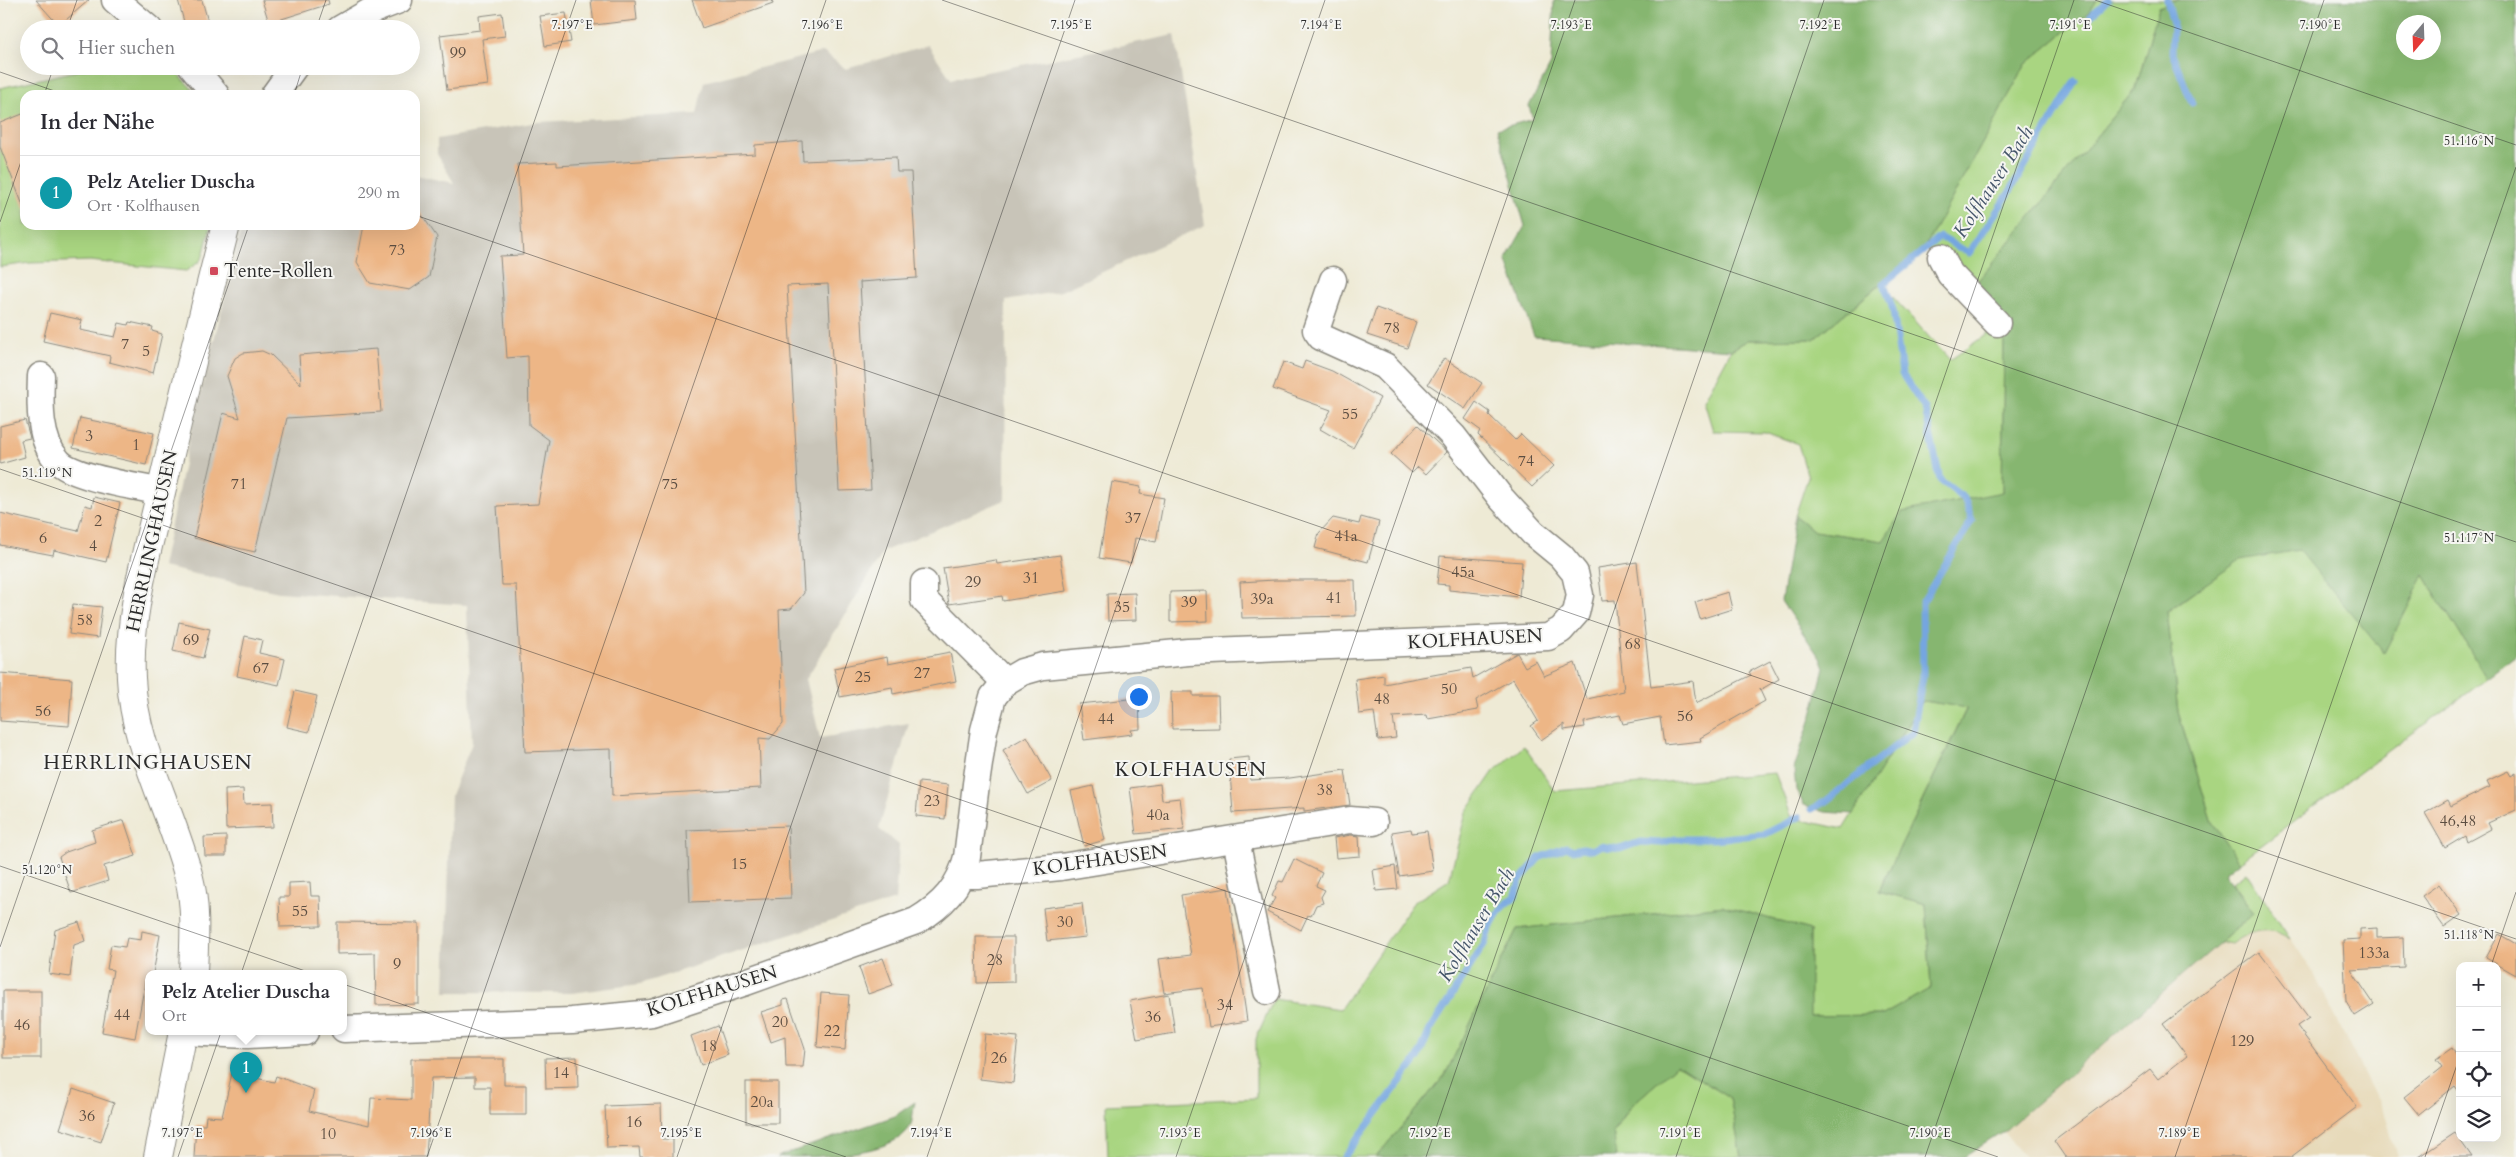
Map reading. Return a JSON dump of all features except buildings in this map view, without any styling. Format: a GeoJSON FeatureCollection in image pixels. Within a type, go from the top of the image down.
{"type":"FeatureCollection","features":[{"type":"Feature","properties":{"kind":"street"},"geometry":{"type":"LineString","coordinates":[[115,0],[138,20]]}},
{"type":"Feature","properties":{"kind":"street"},"geometry":{"type":"LineString","coordinates":[[356,20],[374,10],[399,0]]}},
{"type":"Feature","properties":{"kind":"street"},"geometry":{"type":"LineString","coordinates":[[199,75],[212,90]]}},
{"type":"Feature","properties":{"kind":"street"},"geometry":{"type":"LineString","coordinates":[[278,90],[288,75]]}},
{"type":"Feature","properties":{"kind":"street","name":"HERRLINGHAUSEN"},"geometry":{"type":"LineString","coordinates":[[193,970],[194,913],[189,878],[136,719],[131,679],[131,646],[136,609],[161,492],[188,373],[225,230]]}},
{"type":"Feature","properties":{"kind":"street"},"geometry":{"type":"LineString","coordinates":[[1941,258],[1950,274],[1997,323]]}},
{"type":"Feature","properties":{"kind":"street","name":"KOLFHAUSEN"},"geometry":{"type":"LineString","coordinates":[[347,1029],[572,1021],[652,1013],[743,983],[916,921],[939,907],[962,875],[967,857],[984,730],[993,697],[1005,682],[1022,672],[1043,666],[1188,652],[1548,637],[1561,630],[1576,614],[1580,595],[1575,573],[1561,556],[1533,533],[1501,498],[1453,436],[1385,366],[1321,338],[1316,330],[1332,280]]}},
{"type":"Feature","properties":{"kind":"street"},"geometry":{"type":"LineString","coordinates":[[41,376],[42,422],[48,445],[56,460],[78,473],[161,492]]}},
{"type":"Feature","properties":{"kind":"street"},"geometry":{"type":"LineString","coordinates":[[924,583],[924,600],[1005,682]]}},
{"type":"Feature","properties":{"kind":"street","name":"KOLFHAUSEN"},"geometry":{"type":"LineString","coordinates":[[962,875],[1061,867],[1350,820],[1374,822]]}},
{"type":"Feature","properties":{"kind":"street"},"geometry":{"type":"LineString","coordinates":[[1236,840],[1267,991]]}},
{"type":"Feature","properties":{"kind":"street"},"geometry":{"type":"LineString","coordinates":[[158,1157],[182,1035]]}},
{"type":"Feature","properties":{"kind":"street"},"geometry":{"type":"LineString","coordinates":[[232,1035],[262,1035]]}},
{"type":"Feature","properties":{"kind":"shaded area"},"geometry":{"type":"Polygon","coordinates":[[[1175,35],[1205,225],[1061,291],[1006,301],[1005,500],[884,551],[806,679],[820,738],[909,723],[879,829],[899,845],[895,900],[640,984],[572,993],[445,992],[451,795],[472,743],[467,605],[279,592],[162,567],[190,435],[242,230],[420,230],[420,176],[454,183],[437,154],[437,139],[538,122],[697,114],[704,82],[823,52],[846,69],[928,45],[951,79],[1175,35]]]}},
{"type":"Feature","properties":{"kind":"shaded area"},"geometry":{"type":"Polygon","coordinates":[[[2254,913],[2276,917],[2313,972],[2386,1118],[2398,1157],[2025,1157],[2003,1132],[2254,913]]]}},
{"type":"Feature","properties":{"kind":"green space"},"geometry":{"type":"Polygon","coordinates":[[[1554,0],[2097,0],[2090,11],[2026,64],[1925,247],[1814,339],[1748,340],[1731,350],[1534,336],[1506,259],[1525,226],[1497,129],[1533,119],[1529,106],[1551,64],[1554,0]]]}},
{"type":"Feature","properties":{"kind":"green space"},"geometry":{"type":"Polygon","coordinates":[[[2097,0],[2178,0],[2159,7],[2136,88],[1972,288],[1937,260],[1925,247],[2026,64],[2090,11],[2097,0]]]}},
{"type":"Feature","properties":{"kind":"green space"},"geometry":{"type":"Polygon","coordinates":[[[2178,0],[2516,0],[2516,656],[2487,678],[2424,575],[2384,653],[2299,550],[2240,560],[2167,611],[2178,712],[2212,822],[2239,862],[2224,874],[2254,913],[2003,1132],[1964,1157],[1741,1157],[1730,1098],[1677,1065],[1633,1104],[1613,1131],[1617,1157],[1376,1157],[1445,1075],[1517,929],[1724,906],[1810,930],[1810,1016],[1883,1015],[1931,988],[1926,904],[1879,891],[1967,708],[1923,701],[1853,814],[1825,812],[1804,805],[1796,790],[1794,769],[1812,715],[1824,668],[1820,658],[1781,601],[1795,516],[1814,531],[1883,541],[1902,512],[2002,492],[2004,340],[1991,331],[1972,288],[2136,88],[2159,7],[2178,0]]]}},
{"type":"Feature","properties":{"kind":"green space"},"geometry":{"type":"Polygon","coordinates":[[[58,75],[179,75],[193,90],[20,90],[20,230],[210,230],[203,256],[199,262],[186,271],[90,261],[30,263],[0,267],[0,88],[58,75]]]}},
{"type":"Feature","properties":{"kind":"green space"},"geometry":{"type":"Polygon","coordinates":[[[1881,284],[1950,360],[1991,331],[2004,339],[2002,493],[1903,512],[1883,541],[1814,531],[1795,516],[1808,477],[1798,444],[1765,432],[1713,431],[1704,401],[1731,350],[1748,340],[1814,339],[1881,284]]]}},
{"type":"Feature","properties":{"kind":"green space"},"geometry":{"type":"Polygon","coordinates":[[[2144,456],[2424,575],[2487,678],[2239,862],[2212,822],[2178,712],[2167,612],[2238,560],[2144,456]]]}},
{"type":"Feature","properties":{"kind":"green space"},"geometry":{"type":"Polygon","coordinates":[[[1923,701],[1967,707],[1879,891],[1926,904],[1931,988],[1883,1015],[1809,1016],[1810,930],[1724,906],[1517,929],[1445,1075],[1376,1157],[1108,1157],[1106,1105],[1256,1098],[1256,1039],[1274,999],[1340,1009],[1413,903],[1449,880],[1466,812],[1494,771],[1524,746],[1555,791],[1775,773],[1792,818],[1843,829],[1923,701]]]}},
{"type":"Feature","properties":{"kind":"green space"},"geometry":{"type":"Polygon","coordinates":[[[2246,872],[2290,939],[2275,932],[2260,931],[2245,935],[2231,944],[2221,942],[2254,913],[2232,883],[2246,872]]]}},
{"type":"Feature","properties":{"kind":"green space"},"geometry":{"type":"Polygon","coordinates":[[[1677,1065],[1730,1098],[1741,1157],[1617,1157],[1613,1132],[1633,1104],[1677,1065]]]}},
{"type":"Feature","properties":{"kind":"green space"},"geometry":{"type":"Polygon","coordinates":[[[915,1102],[911,1125],[902,1136],[889,1144],[852,1153],[777,1157],[895,1116],[915,1102]]]}},
{"type":"Feature","properties":{"kind":"waterway","name":"Kolfhauser Bach"},"geometry":{"type":"LineString","coordinates":[[2090,16],[2108,0]]}},
{"type":"Feature","properties":{"kind":"waterway"},"geometry":{"type":"LineString","coordinates":[[2167,0],[2173,23],[2172,53],[2192,103]]}},
{"type":"Feature","properties":{"kind":"waterway","name":"Kolfhauser Bach"},"geometry":{"type":"LineString","coordinates":[[1812,809],[1826,801],[1913,732],[1923,676],[1922,603],[1972,520],[1964,498],[1940,480],[1925,409],[1902,374],[1893,310],[1884,283],[1940,237],[1969,253],[2009,193],[2075,81]]}},
{"type":"Feature","properties":{"kind":"waterway","name":"Kolfhauser Bach"},"geometry":{"type":"LineString","coordinates":[[1344,1157],[1418,1058],[1430,1030],[1485,943],[1496,917],[1504,906],[1515,897],[1520,880],[1539,858],[1567,847],[1572,850],[1583,848],[1592,850],[1600,846],[1620,849],[1640,842],[1661,843],[1675,839],[1713,839],[1765,834],[1799,817]]}},
{"type":"Feature","properties":{"kind":"place","name":"Tente-Rollen"},"geometry":{"type":"Point","coordinates":[214,271]}},
{"type":"Feature","properties":{"kind":"place","name":"Pelz Atelier Duscha"},"geometry":{"type":"Point","coordinates":[246,1093]}},
{"type":"Feature","properties":{"kind":"district","name":"HERRLINGHAUSEN"},"geometry":{"type":"Point","coordinates":[148,762]}},
{"type":"Feature","properties":{"kind":"district","name":"KOLFHAUSEN"},"geometry":{"type":"Point","coordinates":[1191,769]}}]}
